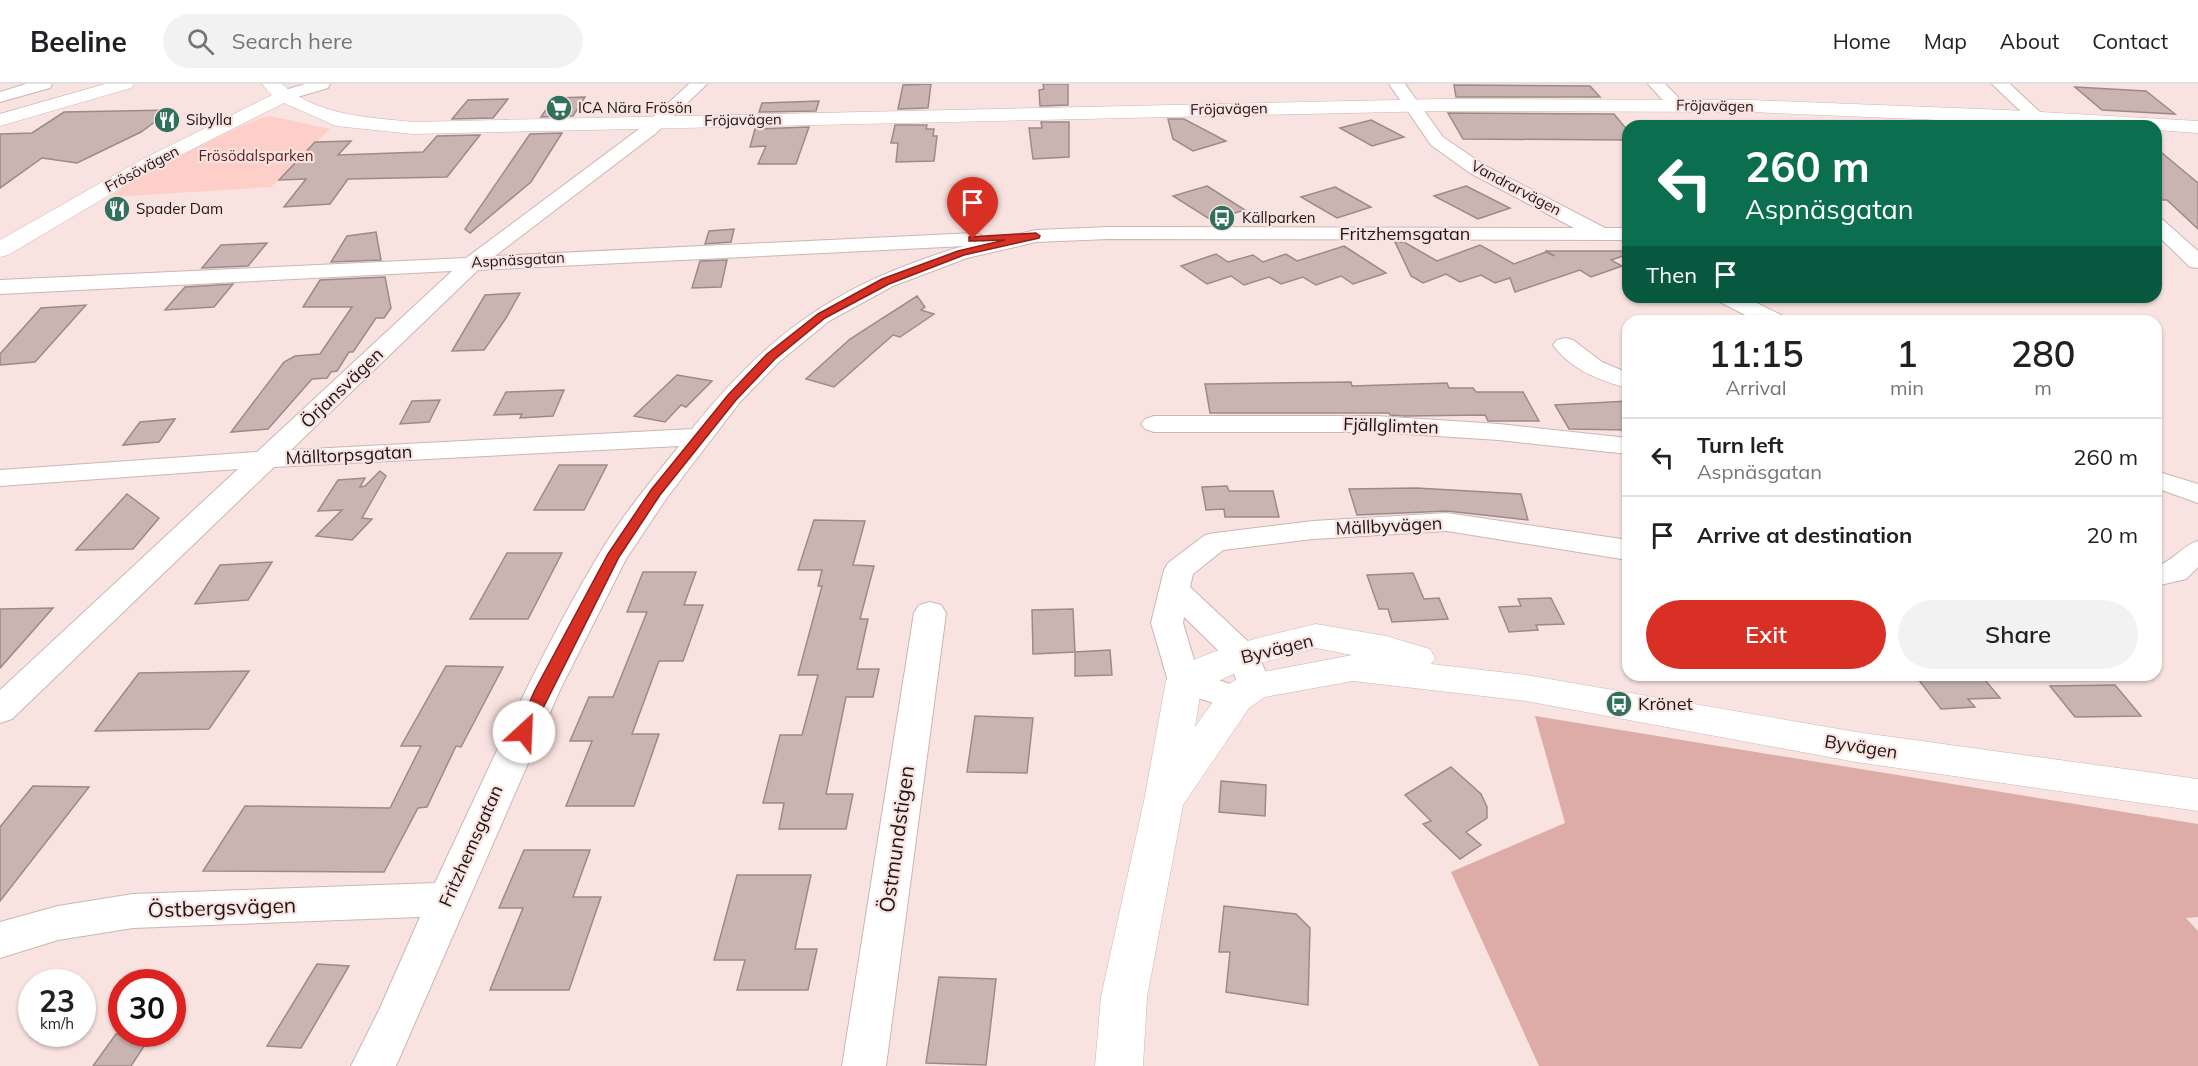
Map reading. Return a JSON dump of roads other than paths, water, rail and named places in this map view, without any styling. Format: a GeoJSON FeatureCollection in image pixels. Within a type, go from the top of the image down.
{"type":"FeatureCollection","features":[{"type":"Feature","properties":{"kind":"street"},"geometry":{"type":"LineString","coordinates":[[0,97],[44,84]]}},
{"type":"Feature","properties":{"kind":"street"},"geometry":{"type":"LineString","coordinates":[[0,120],[125,84]]}},
{"type":"Feature","properties":{"kind":"street","name":"Frösövägen"},"geometry":{"type":"LineString","coordinates":[[0,250],[277,90],[322,84]]}},
{"type":"Feature","properties":{"kind":"street","name":"Örjansvägen"},"geometry":{"type":"LineString","coordinates":[[0,710],[474,262],[656,122],[699,84]]}},
{"type":"Feature","properties":{"kind":"street","name":"Vandrarvägen"},"geometry":{"type":"LineString","coordinates":[[1396,84],[1437,141],[1476,169],[1615,234]]}},
{"type":"Feature","properties":{"kind":"street"},"geometry":{"type":"LineString","coordinates":[[1656,84],[1678,106]]}},
{"type":"Feature","properties":{"kind":"street"},"geometry":{"type":"LineString","coordinates":[[2000,84],[2039,120]]}},
{"type":"Feature","properties":{"kind":"street","name":"Fröjavägen"},"geometry":{"type":"LineString","coordinates":[[277,90],[336,120],[412,128],[1410,106],[1803,108],[2007,120]]}},
{"type":"Feature","properties":{"kind":"street","name":"Fröjavägen"},"geometry":{"type":"LineString","coordinates":[[2162,126],[2198,127]]}},
{"type":"Feature","properties":{"kind":"street"},"geometry":{"type":"LineString","coordinates":[[2162,231],[2198,262]]}},
{"type":"Feature","properties":{"kind":"street","name":"Fritzhemsgatan"},"geometry":{"type":"LineString","coordinates":[[373,1066],[395,1022],[447,900],[543,690],[612,557],[698,437],[732,397],[771,357],[821,316],[885,281],[961,253],[1036,236],[1109,233],[1615,234]]}},
{"type":"Feature","properties":{"kind":"street","name":"Aspnäsgatan"},"geometry":{"type":"LineString","coordinates":[[0,287],[1036,236]]}},
{"type":"Feature","properties":{"kind":"street"},"geometry":{"type":"LineString","coordinates":[[1740,303],[1763,315]]}},
{"type":"Feature","properties":{"kind":"street"},"geometry":{"type":"LineString","coordinates":[[1565,345],[1586,364],[1622,380]]}},
{"type":"Feature","properties":{"kind":"street","name":"Fjällglimten"},"geometry":{"type":"LineString","coordinates":[[1154,424],[1376,424],[1499,432],[1622,445]]}},
{"type":"Feature","properties":{"kind":"street","name":"Mälltorpsgatan"},"geometry":{"type":"LineString","coordinates":[[0,478],[268,459],[698,437]]}},
{"type":"Feature","properties":{"kind":"street"},"geometry":{"type":"LineString","coordinates":[[2162,481],[2198,494]]}},
{"type":"Feature","properties":{"kind":"street","name":"Mällbyvägen"},"geometry":{"type":"LineString","coordinates":[[1184,681],[1167,623],[1174,589],[1179,570],[1215,542],[1313,530],[1447,522],[1622,549]]}},
{"type":"Feature","properties":{"kind":"street"},"geometry":{"type":"LineString","coordinates":[[2162,575],[2175,572],[2198,551]]}},
{"type":"Feature","properties":{"kind":"street"},"geometry":{"type":"LineString","coordinates":[[1164,801],[1245,680],[1174,589]]}},
{"type":"Feature","properties":{"kind":"street","name":"Östmundstigen"},"geometry":{"type":"LineString","coordinates":[[864,1066],[930,613]]}},
{"type":"Feature","properties":{"kind":"street","name":"Byvägen"},"geometry":{"type":"LineString","coordinates":[[1184,681],[1245,680],[1353,668],[1526,687],[1856,747],[2198,795]]}},
{"type":"Feature","properties":{"kind":"street"},"geometry":{"type":"LineString","coordinates":[[1119,1066],[1124,997],[1164,801],[1184,681]]}},
{"type":"Feature","properties":{"kind":"street","name":"Östbergsvägen"},"geometry":{"type":"LineString","coordinates":[[0,940],[58,923],[133,911],[447,900]]}},
{"type":"Feature","properties":{"kind":"place","name":"ICA Nära Frösön"},"geometry":{"type":"Point","coordinates":[559,108]}},
{"type":"Feature","properties":{"kind":"place","name":"Sibylla"},"geometry":{"type":"Point","coordinates":[167,120]}},
{"type":"Feature","properties":{"kind":"place","name":"Spader Dam"},"geometry":{"type":"Point","coordinates":[117,209]}},
{"type":"Feature","properties":{"kind":"place","name":"Källparken"},"geometry":{"type":"Point","coordinates":[1222,218]}},
{"type":"Feature","properties":{"kind":"place","name":"Krönet"},"geometry":{"type":"Point","coordinates":[1619,704]}},
{"type":"Feature","properties":{"kind":"park label","name":"Frösödalsparken"},"geometry":{"type":"Point","coordinates":[256,156]}}]}
